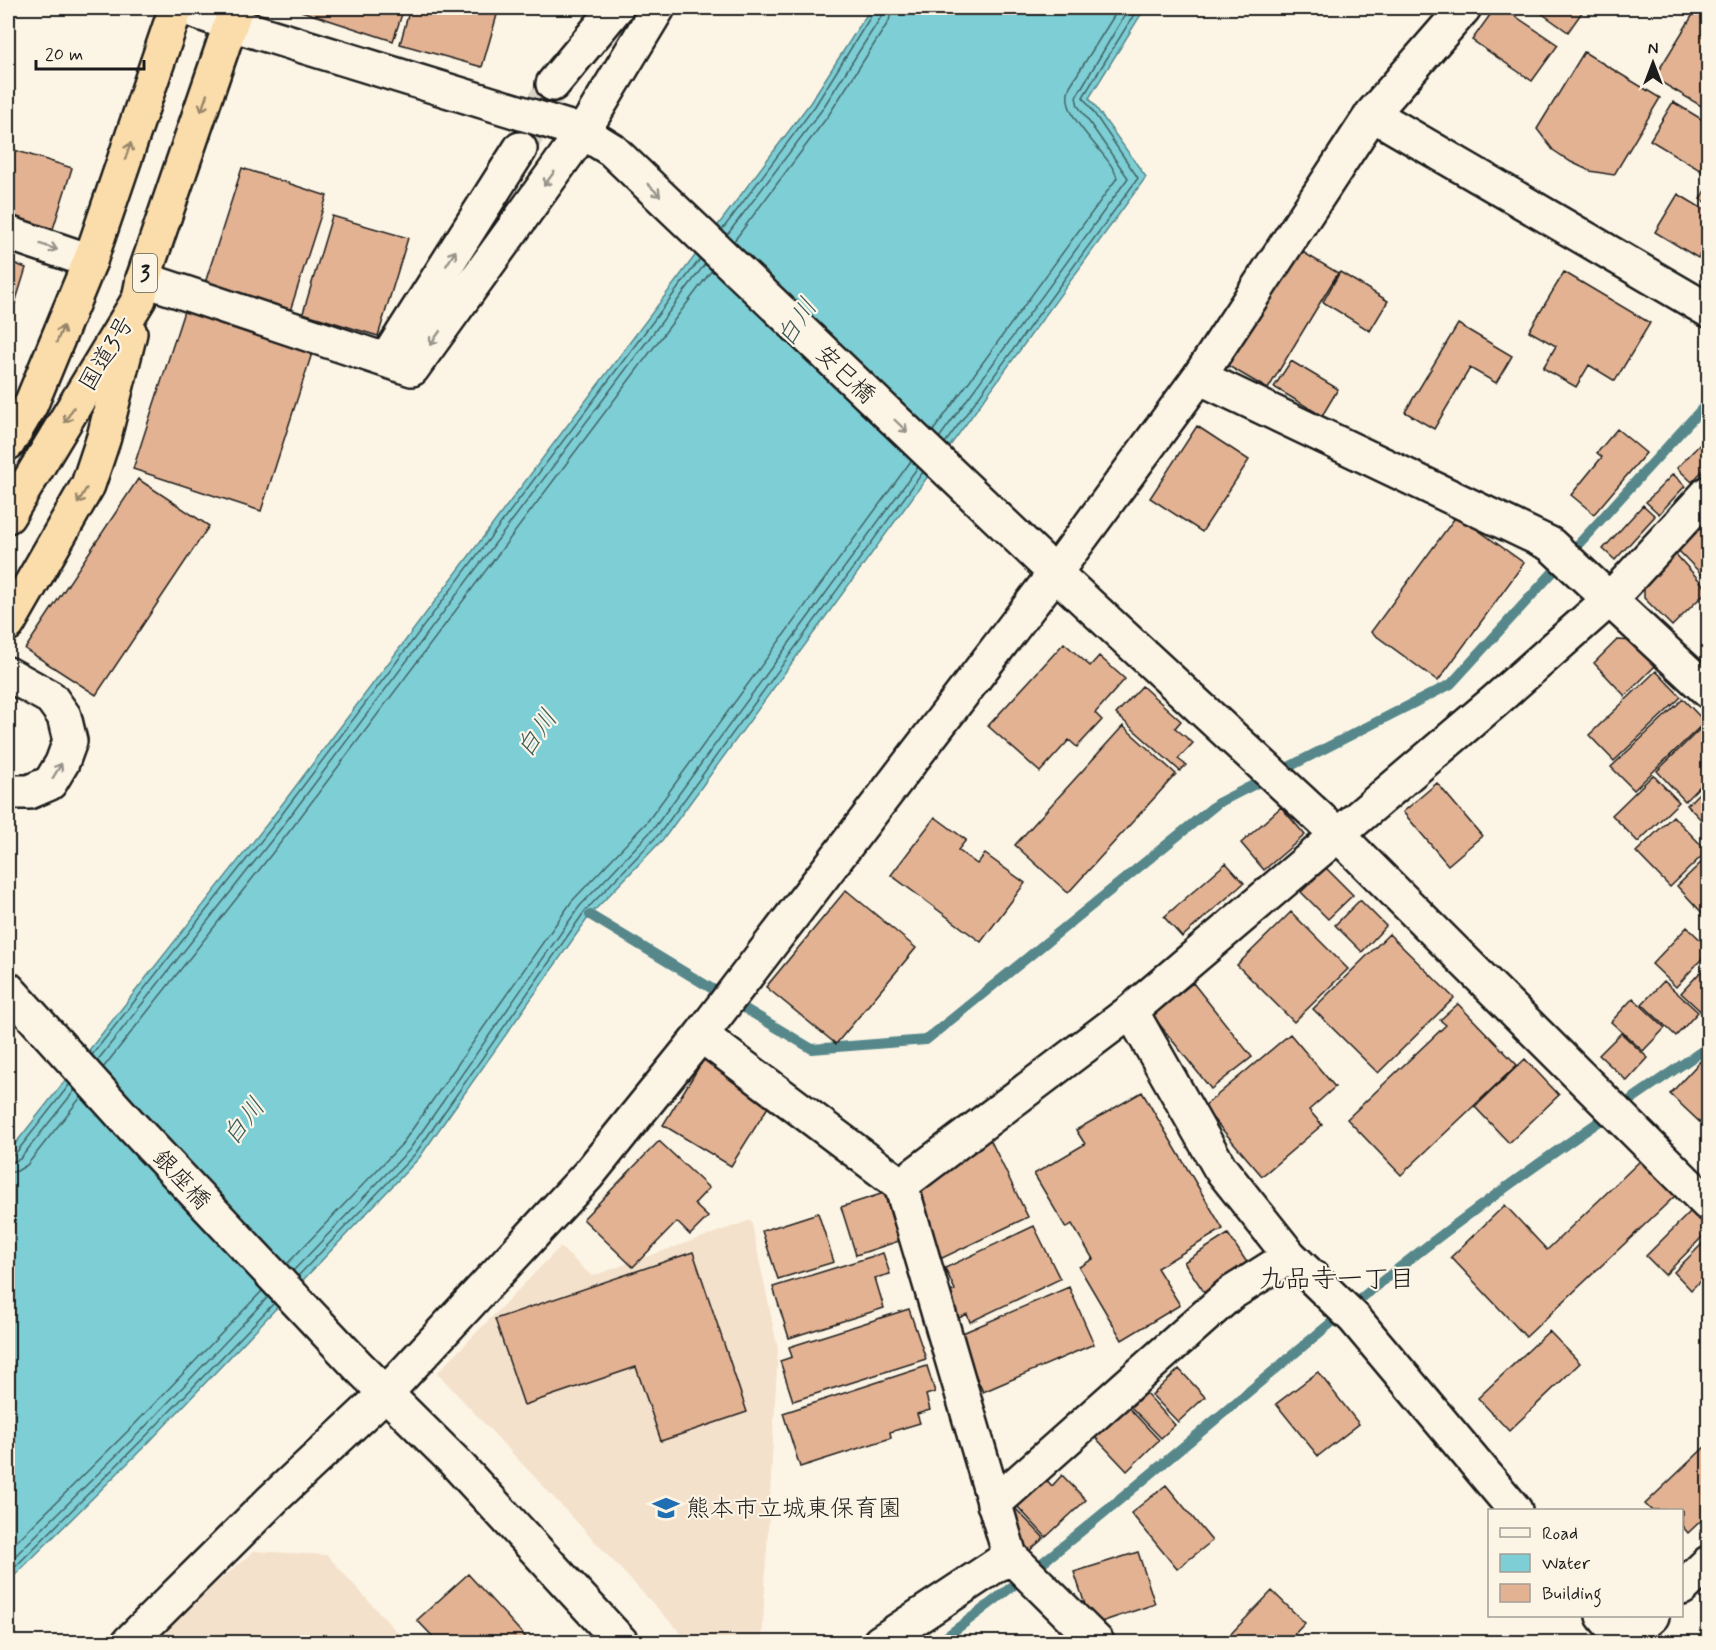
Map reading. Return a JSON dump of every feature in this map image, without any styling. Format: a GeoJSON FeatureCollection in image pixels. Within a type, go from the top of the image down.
{"type":"FeatureCollection","features":[{"type":"Feature","properties":{"kind":"highway","name":"国道3号"},"geometry":{"type":"LineString","coordinates":[[8,443],[32,404],[90,261],[176,8]]}},
{"type":"Feature","properties":{"kind":"highway","name":"国道3号"},"geometry":{"type":"LineString","coordinates":[[8,516],[141,289],[233,16]]}},
{"type":"Feature","properties":{"kind":"highway","name":"3"},"geometry":{"type":"LineString","coordinates":[[8,624],[88,485],[104,436],[141,289]]}},
{"type":"Feature","properties":{"kind":"street","name":"安巳橋"},"geometry":{"type":"LineString","coordinates":[[185,8],[233,16],[583,132],[612,150],[1055,573],[1338,835],[1708,1204]]}},
{"type":"Feature","properties":{"kind":"street"},"geometry":{"type":"LineString","coordinates":[[553,84],[616,8]]}},
{"type":"Feature","properties":{"kind":"street"},"geometry":{"type":"LineString","coordinates":[[399,365],[583,132],[658,8]]}},
{"type":"Feature","properties":{"kind":"street"},"geometry":{"type":"LineString","coordinates":[[129,1642],[273,1499],[387,1392],[588,1175],[701,1035],[1055,573],[1199,377],[1372,114],[1464,8]]}},
{"type":"Feature","properties":{"kind":"street"},"geometry":{"type":"LineString","coordinates":[[1372,114],[1708,310]]}},
{"type":"Feature","properties":{"kind":"street"},"geometry":{"type":"LineString","coordinates":[[399,365],[519,149]]}},
{"type":"Feature","properties":{"kind":"street"},"geometry":{"type":"LineString","coordinates":[[8,233],[90,261]]}},
{"type":"Feature","properties":{"kind":"street"},"geometry":{"type":"LineString","coordinates":[[141,289],[399,365]]}},
{"type":"Feature","properties":{"kind":"street"},"geometry":{"type":"LineString","coordinates":[[1199,377],[1550,544],[1611,598],[1708,691]]}},
{"type":"Feature","properties":{"kind":"street"},"geometry":{"type":"LineString","coordinates":[[901,1185],[1131,1011],[1338,835],[1611,598],[1708,493]]}},
{"type":"Feature","properties":{"kind":"street"},"geometry":{"type":"LineString","coordinates":[[8,674],[51,698],[64,716],[70,741],[62,764],[50,783],[29,792],[8,792]]}},
{"type":"Feature","properties":{"kind":"street","name":"銀座橋"},"geometry":{"type":"LineString","coordinates":[[8,989],[359,1367],[387,1392],[454,1461],[621,1642]]}},
{"type":"Feature","properties":{"kind":"street"},"geometry":{"type":"LineString","coordinates":[[1131,1011],[1220,1168],[1290,1256],[1354,1318],[1514,1509]]}},
{"type":"Feature","properties":{"kind":"street"},"geometry":{"type":"LineString","coordinates":[[701,1035],[901,1185],[1010,1556],[1097,1642]]}},
{"type":"Feature","properties":{"kind":"street"},"geometry":{"type":"LineString","coordinates":[[994,1504],[1230,1294],[1290,1256]]}},
{"type":"Feature","properties":{"kind":"street"},"geometry":{"type":"LineString","coordinates":[[880,1642],[1010,1556]]}},
{"type":"Feature","properties":{"kind":"street"},"geometry":{"type":"LineString","coordinates":[[1683,1587],[1708,1563]]}},
{"type":"Feature","properties":{"kind":"street"},"geometry":{"type":"LineString","coordinates":[[1603,1617],[1624,1642],[1651,1617]]}},
{"type":"Feature","properties":{"kind":"shaded area","name":"熊本市立城東保育園"},"geometry":{"type":"Polygon","coordinates":[[[751,1220],[778,1349],[762,1642],[689,1642],[437,1373],[560,1247],[592,1276],[751,1220]]]}},
{"type":"Feature","properties":{"kind":"shaded area"},"geometry":{"type":"Polygon","coordinates":[[[254,1551],[327,1555],[406,1642],[147,1642],[254,1551]]]}},
{"type":"Feature","properties":{"kind":"water","name":"白川"},"geometry":{"type":"Polygon","coordinates":[[[871,8],[1145,8],[1089,98],[1146,177],[665,837],[590,915],[419,1158],[151,1440],[8,1582],[8,1153],[271,819],[810,103],[871,8]]]}},
{"type":"Feature","properties":{"kind":"building"},"geometry":{"type":"Polygon","coordinates":[[[8,8],[14,8],[8,27],[8,8]]]}},
{"type":"Feature","properties":{"kind":"building"},"geometry":{"type":"Polygon","coordinates":[[[302,8],[404,8],[393,41],[301,11],[302,8]]]}},
{"type":"Feature","properties":{"kind":"building"},"geometry":{"type":"Polygon","coordinates":[[[410,8],[471,8],[497,15],[482,67],[400,44],[410,8]]]}},
{"type":"Feature","properties":{"kind":"building"},"geometry":{"type":"Polygon","coordinates":[[[1495,8],[1503,8],[1558,45],[1532,81],[1472,40],[1495,8]]]}},
{"type":"Feature","properties":{"kind":"building"},"geometry":{"type":"Polygon","coordinates":[[[1534,8],[1585,8],[1568,32],[1534,8]]]}},
{"type":"Feature","properties":{"kind":"building"},"geometry":{"type":"Polygon","coordinates":[[[1697,8],[1708,8],[1708,110],[1654,78],[1697,8]]]}},
{"type":"Feature","properties":{"kind":"building"},"geometry":{"type":"Polygon","coordinates":[[[1584,52],[1660,98],[1614,175],[1590,171],[1571,162],[1553,150],[1537,129],[1584,52]]]}},
{"type":"Feature","properties":{"kind":"building"},"geometry":{"type":"Polygon","coordinates":[[[1673,102],[1708,123],[1708,175],[1650,140],[1673,102]]]}},
{"type":"Feature","properties":{"kind":"building"},"geometry":{"type":"Polygon","coordinates":[[[8,148],[72,168],[53,229],[8,215],[8,148]]]}},
{"type":"Feature","properties":{"kind":"building"},"geometry":{"type":"Polygon","coordinates":[[[242,168],[327,196],[290,311],[205,283],[242,168]]]}},
{"type":"Feature","properties":{"kind":"building"},"geometry":{"type":"Polygon","coordinates":[[[1708,185],[1708,204],[1700,199],[1708,185]]]}},
{"type":"Feature","properties":{"kind":"building"},"geometry":{"type":"Polygon","coordinates":[[[1678,194],[1708,212],[1708,241],[1698,258],[1655,232],[1678,194]]]}},
{"type":"Feature","properties":{"kind":"building"},"geometry":{"type":"Polygon","coordinates":[[[332,216],[408,238],[378,336],[303,313],[332,216]]]}},
{"type":"Feature","properties":{"kind":"building"},"geometry":{"type":"Polygon","coordinates":[[[1289,244],[1338,273],[1268,389],[1218,360],[1289,244]]]}},
{"type":"Feature","properties":{"kind":"building"},"geometry":{"type":"Polygon","coordinates":[[[8,261],[26,268],[8,326],[8,261]]]}},
{"type":"Feature","properties":{"kind":"building"},"geometry":{"type":"Polygon","coordinates":[[[1340,272],[1388,301],[1370,331],[1323,302],[1340,272]]]}},
{"type":"Feature","properties":{"kind":"building"},"geometry":{"type":"Polygon","coordinates":[[[1564,272],[1650,323],[1615,381],[1589,365],[1576,387],[1543,368],[1556,346],[1529,331],[1564,272]]]}},
{"type":"Feature","properties":{"kind":"building"},"geometry":{"type":"Polygon","coordinates":[[[186,305],[314,347],[261,511],[133,469],[186,305]]]}},
{"type":"Feature","properties":{"kind":"building"},"geometry":{"type":"Polygon","coordinates":[[[1458,324],[1512,356],[1496,383],[1470,368],[1434,429],[1405,412],[1458,324]]]}},
{"type":"Feature","properties":{"kind":"building"},"geometry":{"type":"Polygon","coordinates":[[[1291,361],[1338,389],[1322,416],[1274,387],[1291,361]]]}},
{"type":"Feature","properties":{"kind":"building"},"geometry":{"type":"Polygon","coordinates":[[[1197,426],[1249,460],[1202,532],[1150,498],[1197,426]]]}},
{"type":"Feature","properties":{"kind":"building"},"geometry":{"type":"Polygon","coordinates":[[[1617,429],[1646,453],[1594,514],[1571,495],[1602,457],[1597,453],[1617,429]]]}},
{"type":"Feature","properties":{"kind":"building"},"geometry":{"type":"Polygon","coordinates":[[[1708,436],[1708,465],[1692,482],[1677,468],[1708,436]]]}},
{"type":"Feature","properties":{"kind":"building"},"geometry":{"type":"Polygon","coordinates":[[[1673,474],[1685,486],[1659,514],[1646,502],[1673,474]]]}},
{"type":"Feature","properties":{"kind":"building"},"geometry":{"type":"Polygon","coordinates":[[[138,479],[209,526],[96,695],[25,649],[138,479]]]}},
{"type":"Feature","properties":{"kind":"building"},"geometry":{"type":"Polygon","coordinates":[[[1643,505],[1655,516],[1615,560],[1603,549],[1643,505]]]}},
{"type":"Feature","properties":{"kind":"building"},"geometry":{"type":"Polygon","coordinates":[[[1457,515],[1524,563],[1438,681],[1371,632],[1457,515]]]}},
{"type":"Feature","properties":{"kind":"building"},"geometry":{"type":"Polygon","coordinates":[[[1708,517],[1708,581],[1677,549],[1708,517]]]}},
{"type":"Feature","properties":{"kind":"building"},"geometry":{"type":"Polygon","coordinates":[[[1672,550],[1708,590],[1672,626],[1644,598],[1644,579],[1672,550]]]}},
{"type":"Feature","properties":{"kind":"building"},"geometry":{"type":"Polygon","coordinates":[[[1617,640],[1636,641],[1657,664],[1625,696],[1594,663],[1617,640]]]}},
{"type":"Feature","properties":{"kind":"building"},"geometry":{"type":"Polygon","coordinates":[[[1064,643],[1090,666],[1099,656],[1125,679],[1095,713],[1102,720],[1077,747],[1069,740],[1040,772],[988,726],[1064,643]]]}},
{"type":"Feature","properties":{"kind":"building"},"geometry":{"type":"Polygon","coordinates":[[[1656,671],[1681,697],[1614,761],[1589,735],[1656,671]]]}},
{"type":"Feature","properties":{"kind":"building"},"geometry":{"type":"Polygon","coordinates":[[[1142,686],[1181,721],[1175,728],[1193,743],[1178,759],[1186,765],[1180,771],[1116,714],[1142,686]]]}},
{"type":"Feature","properties":{"kind":"building"},"geometry":{"type":"Polygon","coordinates":[[[1683,699],[1705,722],[1634,790],[1611,767],[1683,699]]]}},
{"type":"Feature","properties":{"kind":"building"},"geometry":{"type":"Polygon","coordinates":[[[1123,726],[1176,774],[1068,893],[1015,845],[1123,726]]]}},
{"type":"Feature","properties":{"kind":"building"},"geometry":{"type":"Polygon","coordinates":[[[1703,726],[1708,732],[1708,778],[1685,801],[1657,771],[1703,726]]]}},
{"type":"Feature","properties":{"kind":"building"},"geometry":{"type":"Polygon","coordinates":[[[1653,775],[1679,802],[1638,842],[1612,815],[1653,775]]]}},
{"type":"Feature","properties":{"kind":"building"},"geometry":{"type":"Polygon","coordinates":[[[1437,783],[1482,836],[1448,865],[1403,812],[1437,783]]]}},
{"type":"Feature","properties":{"kind":"building"},"geometry":{"type":"Polygon","coordinates":[[[1708,784],[1708,827],[1687,805],[1708,784]]]}},
{"type":"Feature","properties":{"kind":"building"},"geometry":{"type":"Polygon","coordinates":[[[1281,807],[1305,835],[1264,870],[1241,843],[1281,807]]]}},
{"type":"Feature","properties":{"kind":"building"},"geometry":{"type":"Polygon","coordinates":[[[1673,816],[1707,851],[1670,887],[1636,852],[1673,816]]]}},
{"type":"Feature","properties":{"kind":"building"},"geometry":{"type":"Polygon","coordinates":[[[935,817],[966,840],[958,850],[977,864],[985,854],[1025,883],[981,942],[891,875],[935,817]]]}},
{"type":"Feature","properties":{"kind":"building"},"geometry":{"type":"Polygon","coordinates":[[[1708,856],[1708,919],[1677,886],[1708,856]]]}},
{"type":"Feature","properties":{"kind":"building"},"geometry":{"type":"Polygon","coordinates":[[[1226,863],[1244,883],[1182,937],[1164,917],[1226,863]]]}},
{"type":"Feature","properties":{"kind":"building"},"geometry":{"type":"Polygon","coordinates":[[[1326,868],[1353,895],[1328,919],[1301,892],[1326,868]]]}},
{"type":"Feature","properties":{"kind":"building"},"geometry":{"type":"Polygon","coordinates":[[[846,890],[916,948],[836,1044],[766,987],[846,890]]]}},
{"type":"Feature","properties":{"kind":"building"},"geometry":{"type":"Polygon","coordinates":[[[1360,900],[1386,926],[1362,952],[1335,925],[1360,900]]]}},
{"type":"Feature","properties":{"kind":"building"},"geometry":{"type":"Polygon","coordinates":[[[1291,912],[1348,969],[1294,1022],[1237,965],[1291,912]]]}},
{"type":"Feature","properties":{"kind":"building"},"geometry":{"type":"Polygon","coordinates":[[[1687,927],[1708,947],[1708,952],[1676,987],[1652,964],[1687,927]]]}},
{"type":"Feature","properties":{"kind":"building"},"geometry":{"type":"Polygon","coordinates":[[[1389,934],[1454,998],[1378,1073],[1313,1009],[1389,934]]]}},
{"type":"Feature","properties":{"kind":"building"},"geometry":{"type":"Polygon","coordinates":[[[1708,964],[1708,1018],[1681,993],[1708,964]]]}},
{"type":"Feature","properties":{"kind":"building"},"geometry":{"type":"Polygon","coordinates":[[[1664,981],[1698,1012],[1676,1036],[1642,1004],[1664,981]]]}},
{"type":"Feature","properties":{"kind":"building"},"geometry":{"type":"Polygon","coordinates":[[[1193,983],[1252,1057],[1211,1089],[1152,1015],[1193,983]]]}},
{"type":"Feature","properties":{"kind":"building"},"geometry":{"type":"Polygon","coordinates":[[[1633,998],[1665,1028],[1643,1051],[1611,1022],[1633,998]]]}},
{"type":"Feature","properties":{"kind":"building"},"geometry":{"type":"Polygon","coordinates":[[[1458,1004],[1517,1065],[1401,1175],[1347,1119],[1446,1025],[1440,1020],[1458,1004]]]}},
{"type":"Feature","properties":{"kind":"building"},"geometry":{"type":"Polygon","coordinates":[[[1621,1033],[1648,1058],[1627,1081],[1599,1055],[1621,1033]]]}},
{"type":"Feature","properties":{"kind":"building"},"geometry":{"type":"Polygon","coordinates":[[[1290,1034],[1335,1087],[1309,1110],[1322,1125],[1262,1176],[1203,1107],[1290,1034]]]}},
{"type":"Feature","properties":{"kind":"building"},"geometry":{"type":"Polygon","coordinates":[[[1708,1053],[1708,1130],[1670,1094],[1708,1053]]]}},
{"type":"Feature","properties":{"kind":"building"},"geometry":{"type":"Polygon","coordinates":[[[705,1057],[773,1099],[731,1166],[663,1125],[705,1057]]]}},
{"type":"Feature","properties":{"kind":"building"},"geometry":{"type":"Polygon","coordinates":[[[1525,1059],[1559,1095],[1509,1143],[1475,1107],[1525,1059]]]}},
{"type":"Feature","properties":{"kind":"building"},"geometry":{"type":"Polygon","coordinates":[[[1142,1092],[1223,1229],[1157,1268],[1180,1305],[1122,1340],[1079,1267],[1093,1259],[1072,1224],[1066,1228],[1034,1174],[1085,1144],[1076,1130],[1142,1092]]]}},
{"type":"Feature","properties":{"kind":"building"},"geometry":{"type":"Polygon","coordinates":[[[986,1131],[1028,1217],[936,1261],[914,1182],[986,1131]]]}},
{"type":"Feature","properties":{"kind":"building"},"geometry":{"type":"Polygon","coordinates":[[[659,1141],[709,1188],[694,1204],[708,1217],[690,1235],[677,1222],[633,1267],[583,1219],[659,1141]]]}},
{"type":"Feature","properties":{"kind":"building"},"geometry":{"type":"Polygon","coordinates":[[[1641,1160],[1675,1196],[1526,1337],[1451,1257],[1505,1205],[1547,1250],[1641,1160]]]}},
{"type":"Feature","properties":{"kind":"building"},"geometry":{"type":"Polygon","coordinates":[[[884,1193],[899,1241],[856,1255],[841,1207],[884,1193]]]}},
{"type":"Feature","properties":{"kind":"building"},"geometry":{"type":"Polygon","coordinates":[[[1693,1209],[1708,1224],[1708,1231],[1665,1275],[1646,1256],[1693,1209]]]}},
{"type":"Feature","properties":{"kind":"building"},"geometry":{"type":"Polygon","coordinates":[[[818,1213],[834,1262],[778,1279],[762,1231],[818,1213]]]}},
{"type":"Feature","properties":{"kind":"building"},"geometry":{"type":"Polygon","coordinates":[[[1034,1226],[1060,1279],[970,1322],[967,1314],[959,1318],[947,1294],[955,1290],[945,1268],[1034,1226]]]}},
{"type":"Feature","properties":{"kind":"building"},"geometry":{"type":"Polygon","coordinates":[[[1228,1234],[1250,1267],[1206,1295],[1184,1262],[1228,1234]]]}},
{"type":"Feature","properties":{"kind":"building"},"geometry":{"type":"Polygon","coordinates":[[[1708,1238],[1708,1273],[1691,1290],[1674,1272],[1708,1238]]]}},
{"type":"Feature","properties":{"kind":"building"},"geometry":{"type":"Polygon","coordinates":[[[693,1252],[747,1412],[661,1441],[636,1367],[524,1405],[495,1319],[693,1252]]]}},
{"type":"Feature","properties":{"kind":"building"},"geometry":{"type":"Polygon","coordinates":[[[883,1253],[890,1274],[875,1278],[884,1308],[789,1338],[773,1287],[883,1253]]]}},
{"type":"Feature","properties":{"kind":"building"},"geometry":{"type":"Polygon","coordinates":[[[1069,1287],[1094,1344],[983,1392],[958,1335],[1069,1287]]]}},
{"type":"Feature","properties":{"kind":"building"},"geometry":{"type":"Polygon","coordinates":[[[909,1309],[926,1359],[793,1401],[780,1361],[792,1357],[789,1347],[909,1309]]]}},
{"type":"Feature","properties":{"kind":"building"},"geometry":{"type":"Polygon","coordinates":[[[1549,1331],[1580,1363],[1509,1431],[1478,1398],[1549,1331]]]}},
{"type":"Feature","properties":{"kind":"building"},"geometry":{"type":"Polygon","coordinates":[[[927,1366],[935,1392],[926,1395],[930,1410],[917,1414],[920,1423],[890,1432],[891,1438],[800,1467],[783,1413],[927,1366]]]}},
{"type":"Feature","properties":{"kind":"building"},"geometry":{"type":"Polygon","coordinates":[[[1179,1369],[1205,1397],[1178,1422],[1152,1395],[1179,1369]]]}},
{"type":"Feature","properties":{"kind":"building"},"geometry":{"type":"Polygon","coordinates":[[[1318,1372],[1359,1424],[1318,1456],[1276,1404],[1318,1372]]]}},
{"type":"Feature","properties":{"kind":"building"},"geometry":{"type":"Polygon","coordinates":[[[1146,1393],[1175,1425],[1161,1438],[1131,1407],[1146,1393]]]}},
{"type":"Feature","properties":{"kind":"building"},"geometry":{"type":"Polygon","coordinates":[[[1127,1406],[1159,1440],[1127,1471],[1095,1437],[1127,1406]]]}},
{"type":"Feature","properties":{"kind":"building"},"geometry":{"type":"Polygon","coordinates":[[[1708,1444],[1708,1514],[1688,1533],[1683,1527],[1683,1509],[1650,1509],[1645,1504],[1708,1444]]]}},
{"type":"Feature","properties":{"kind":"building"},"geometry":{"type":"Polygon","coordinates":[[[1062,1475],[1086,1500],[1046,1537],[1016,1505],[1045,1478],[1052,1486],[1062,1475]]]}},
{"type":"Feature","properties":{"kind":"building"},"geometry":{"type":"Polygon","coordinates":[[[1166,1485],[1212,1541],[1177,1569],[1131,1513],[1166,1485]]]}},
{"type":"Feature","properties":{"kind":"building"},"geometry":{"type":"Polygon","coordinates":[[[1014,1507],[1044,1538],[1021,1558],[1001,1519],[1014,1507]]]}},
{"type":"Feature","properties":{"kind":"building"},"geometry":{"type":"Polygon","coordinates":[[[1138,1552],[1155,1604],[1092,1625],[1074,1572],[1138,1552]]]}},
{"type":"Feature","properties":{"kind":"building"},"geometry":{"type":"Polygon","coordinates":[[[468,1574],[530,1642],[438,1642],[417,1620],[468,1574]]]}},
{"type":"Feature","properties":{"kind":"building"},"geometry":{"type":"Polygon","coordinates":[[[1272,1591],[1305,1623],[1287,1642],[1223,1642],[1272,1591]]]}},
{"type":"Feature","properties":{"kind":"building"},"geometry":{"type":"Polygon","coordinates":[[[1467,1636],[1473,1642],[1460,1642],[1467,1636]]]}},
{"type":"Feature","properties":{"kind":"waterway"},"geometry":{"type":"LineString","coordinates":[[590,915],[812,1049],[926,1040],[1218,803],[1451,684],[1708,402]]}},
{"type":"Feature","properties":{"kind":"waterway"},"geometry":{"type":"LineString","coordinates":[[939,1642],[1105,1512],[1415,1255],[1539,1164],[1708,1047]]}},
{"type":"Feature","properties":{"kind":"tunnel"},"geometry":{"type":"LineString","coordinates":[[520,149],[553,84]]}},
{"type":"Feature","properties":{"kind":"place","name":"熊本市立城東保育園"},"geometry":{"type":"Point","coordinates":[666,1508]}},
{"type":"Feature","properties":{"kind":"district","name":"九品寺一丁目"},"geometry":{"type":"Point","coordinates":[1337,1278]}}]}
